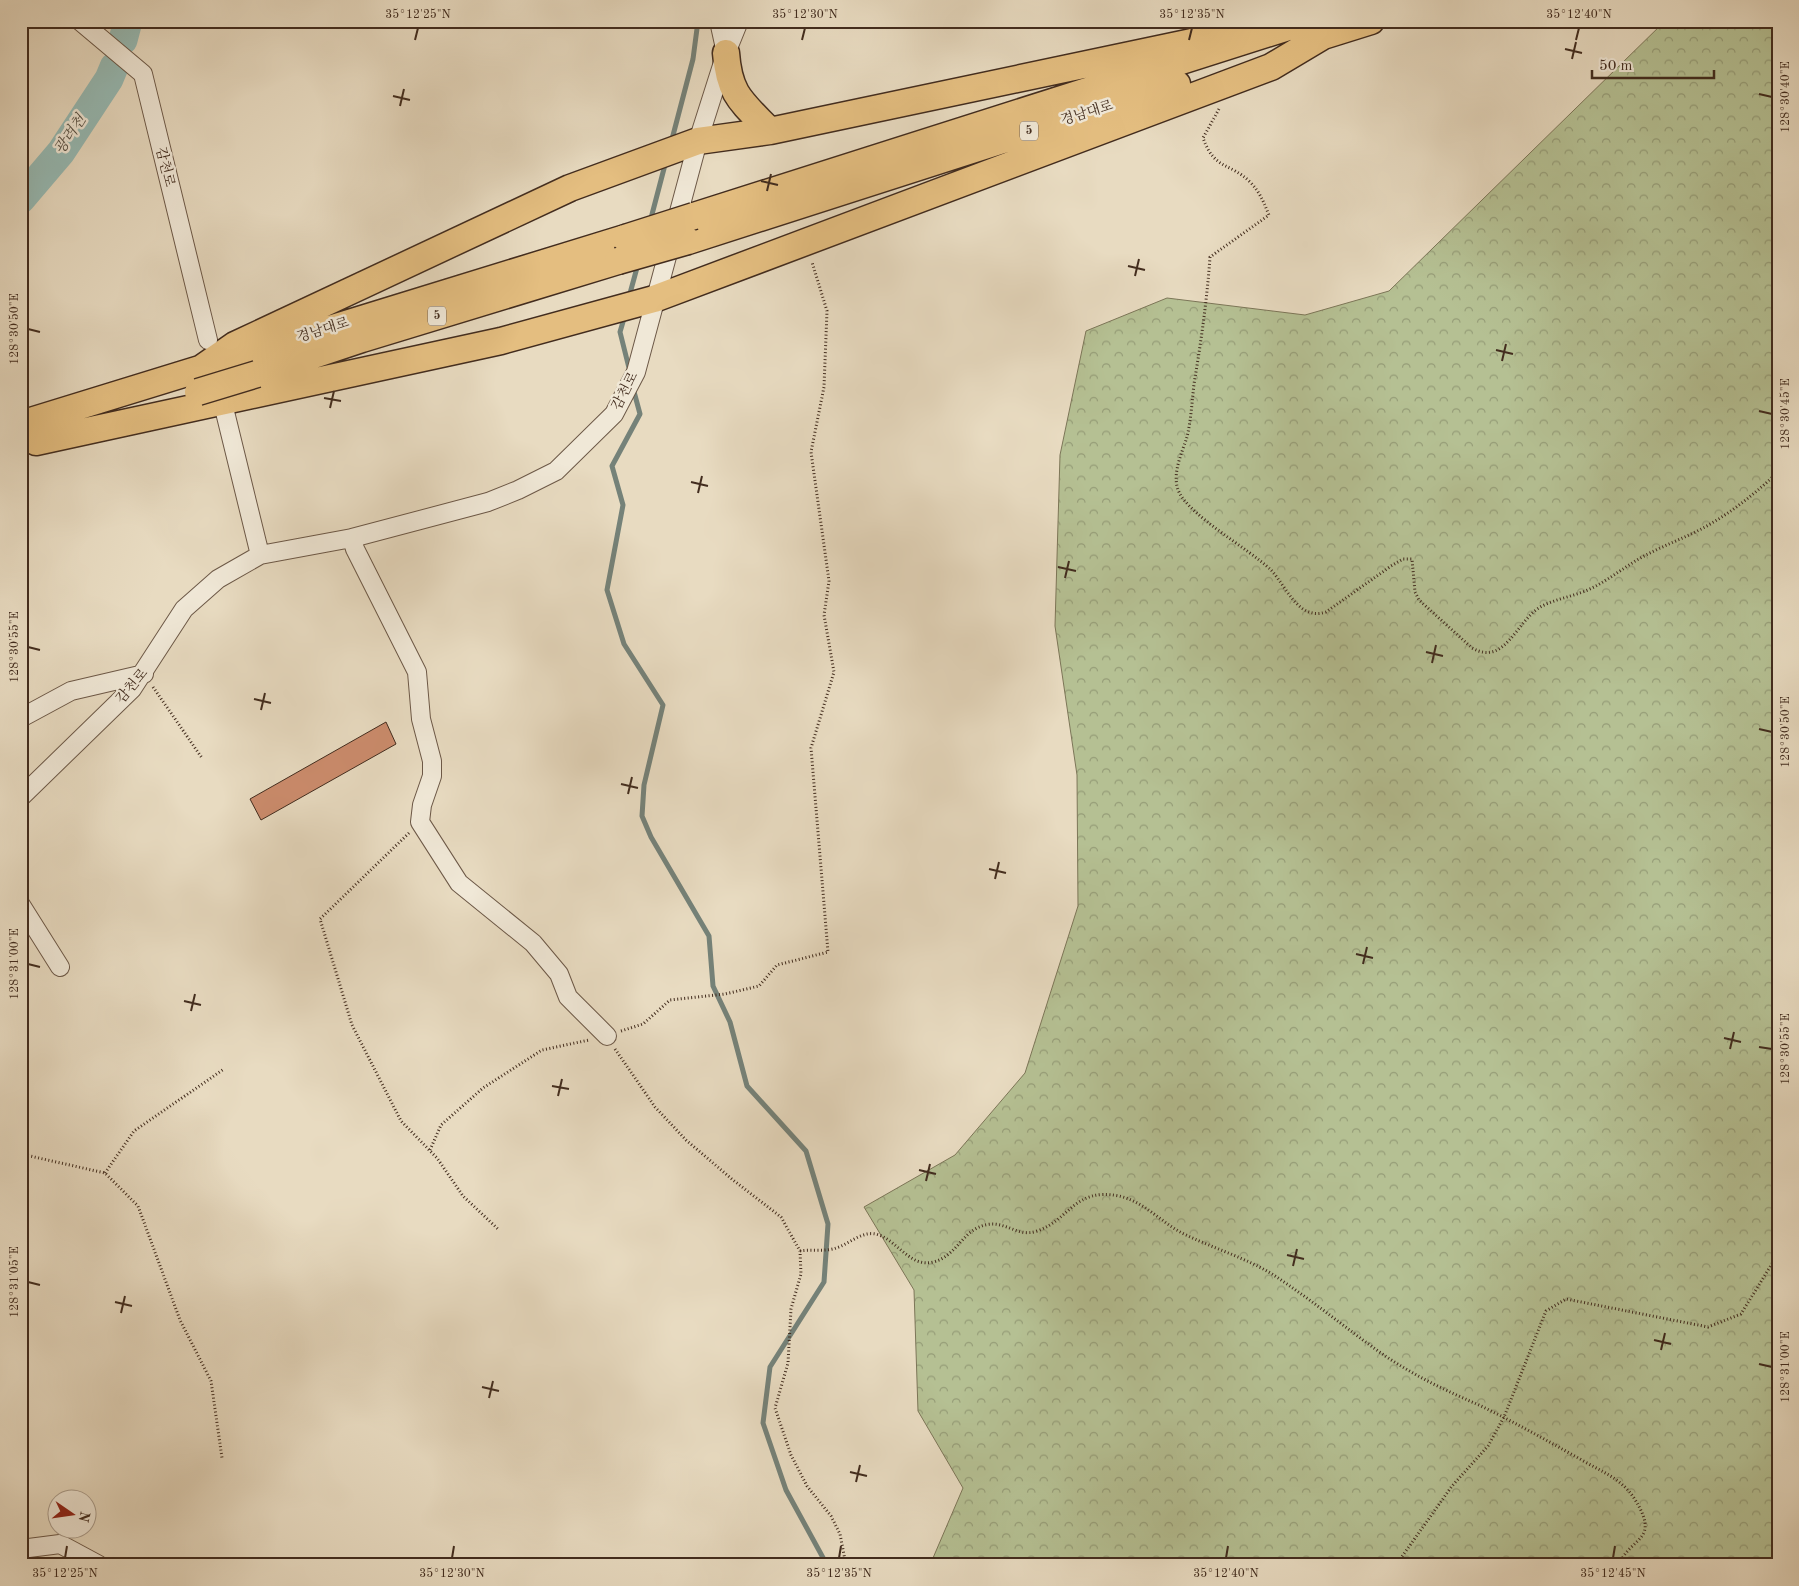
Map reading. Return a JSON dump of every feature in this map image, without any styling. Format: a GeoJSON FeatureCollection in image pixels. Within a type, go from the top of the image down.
{"type":"FeatureCollection","features":[{"type":"Feature","properties":{"kind":"highway"},"geometry":{"type":"LineString","coordinates":[[200,380],[235,345],[570,188],[677,149],[1192,42],[1260,21]]}},
{"type":"Feature","properties":{"kind":"highway","name":"경남대로"},"geometry":{"type":"LineString","coordinates":[[200,380],[258,374],[622,250],[694,216],[1315,29],[1371,21]]}},
{"type":"Feature","properties":{"kind":"highway"},"geometry":{"type":"LineString","coordinates":[[26,437],[502,342],[636,304],[1271,67],[1315,29]]}},
{"type":"Feature","properties":{"kind":"highway","name":"경남대로"},"geometry":{"type":"LineString","coordinates":[[26,437],[200,380],[622,250],[688,241],[1315,29]]}},
{"type":"Feature","properties":{"kind":"highway"},"geometry":{"type":"LineString","coordinates":[[726,53],[728,74],[735,95],[770,131]]}},
{"type":"Feature","properties":{"kind":"street","name":"감천로"},"geometry":{"type":"LineString","coordinates":[[80,21],[143,74],[208,340]]}},
{"type":"Feature","properties":{"kind":"street","name":"감천로"},"geometry":{"type":"LineString","coordinates":[[21,797],[132,689],[144,674],[157,649],[184,609],[218,578],[260,555],[352,538],[488,502],[556,471],[614,414],[636,372],[636,304],[677,149],[726,53],[719,21]]}},
{"type":"Feature","properties":{"kind":"street"},"geometry":{"type":"LineString","coordinates":[[726,53],[739,21]]}},
{"type":"Feature","properties":{"kind":"street"},"geometry":{"type":"LineString","coordinates":[[225,412],[260,555]]}},
{"type":"Feature","properties":{"kind":"street"},"geometry":{"type":"LineString","coordinates":[[352,538],[355,549],[417,672],[421,719],[432,761],[432,776],[422,805],[420,822],[459,883],[533,943],[559,974],[568,997],[607,1036]]}},
{"type":"Feature","properties":{"kind":"street"},"geometry":{"type":"LineString","coordinates":[[21,718],[71,691],[144,674]]}},
{"type":"Feature","properties":{"kind":"street"},"geometry":{"type":"LineString","coordinates":[[21,905],[60,966]]}},
{"type":"Feature","properties":{"kind":"street"},"geometry":{"type":"LineString","coordinates":[[21,1549],[60,1544],[99,1565]]}},
{"type":"Feature","properties":{"kind":"path"},"geometry":{"type":"LineString","coordinates":[[1220,108],[1203,138],[1209,153],[1218,163],[1249,181],[1262,197],[1269,215],[1210,257],[1206,315],[1188,434],[1177,471],[1176,483],[1185,500],[1269,569],[1297,603],[1309,613],[1316,615],[1326,612],[1402,559],[1412,560],[1415,592],[1419,600],[1472,648],[1482,653],[1492,654],[1499,650],[1527,618],[1541,607],[1591,589],[1636,560],[1706,527],[1757,491],[1778,472]]}},
{"type":"Feature","properties":{"kind":"path"},"geometry":{"type":"LineString","coordinates":[[430,1150],[441,1125],[483,1088],[542,1050],[607,1036],[643,1024],[670,1000],[724,994],[759,986],[777,964],[828,952],[811,748],[834,672],[824,616],[829,581],[811,452],[824,387],[827,311],[813,262],[804,265]]}},
{"type":"Feature","properties":{"kind":"path"},"geometry":{"type":"LineString","coordinates":[[144,674],[202,758]]}},
{"type":"Feature","properties":{"kind":"path"},"geometry":{"type":"LineString","coordinates":[[420,822],[382,863],[320,919],[352,1025],[402,1121],[430,1150],[463,1196],[499,1230]]}},
{"type":"Feature","properties":{"kind":"path"},"geometry":{"type":"LineString","coordinates":[[607,1036],[655,1107],[686,1140],[781,1217],[800,1251],[801,1274],[791,1309],[788,1355],[775,1408],[791,1455],[807,1486],[831,1516],[840,1534],[846,1565]]}},
{"type":"Feature","properties":{"kind":"path"},"geometry":{"type":"LineString","coordinates":[[105,1172],[134,1131],[224,1069]]}},
{"type":"Feature","properties":{"kind":"path"},"geometry":{"type":"LineString","coordinates":[[21,1154],[105,1172],[138,1206],[180,1320],[211,1382],[222,1458]]}},
{"type":"Feature","properties":{"kind":"path"},"geometry":{"type":"LineString","coordinates":[[800,1251],[812,1249],[834,1250],[862,1235],[877,1233],[902,1252],[918,1260],[931,1263],[947,1257],[974,1229],[987,1224],[1006,1225],[1020,1233],[1035,1232],[1084,1198],[1107,1195],[1120,1196],[1138,1204],[1183,1233],[1269,1272],[1318,1304],[1379,1351],[1403,1366],[1454,1394],[1504,1417],[1613,1477],[1626,1488],[1642,1515],[1644,1534],[1621,1559],[1619,1565]]}},
{"type":"Feature","properties":{"kind":"path"},"geometry":{"type":"LineString","coordinates":[[1396,1565],[1452,1486],[1488,1446],[1504,1417],[1546,1311],[1566,1299],[1708,1327],[1741,1314],[1778,1254]]}},
{"type":"Feature","properties":{"kind":"green space"},"geometry":{"type":"Polygon","coordinates":[[[1665,21],[1778,21],[1778,1565],[930,1565],[963,1488],[918,1411],[914,1290],[864,1207],[955,1155],[1025,1073],[1078,906],[1077,775],[1055,626],[1060,455],[1086,331],[1167,298],[1305,315],[1389,291],[1665,21]]]}},
{"type":"Feature","properties":{"kind":"building"},"geometry":{"type":"Polygon","coordinates":[[[386,722],[396,744],[261,820],[250,799],[386,722]]]}},
{"type":"Feature","properties":{"kind":"waterway","name":"광려천"},"geometry":{"type":"LineString","coordinates":[[123,40],[128,21]]}},
{"type":"Feature","properties":{"kind":"waterway"},"geometry":{"type":"LineString","coordinates":[[671,143],[693,59],[698,21]]}},
{"type":"Feature","properties":{"kind":"waterway","name":"광려천"},"geometry":{"type":"LineString","coordinates":[[21,199],[61,152],[109,79],[114,67]]}},
{"type":"Feature","properties":{"kind":"waterway"},"geometry":{"type":"LineString","coordinates":[[650,222],[666,161]]}},
{"type":"Feature","properties":{"kind":"waterway"},"geometry":{"type":"LineString","coordinates":[[629,297],[638,264]]}},
{"type":"Feature","properties":{"kind":"waterway"},"geometry":{"type":"LineString","coordinates":[[625,315],[620,332],[630,372]]}},
{"type":"Feature","properties":{"kind":"waterway"},"geometry":{"type":"LineString","coordinates":[[633,388],[640,414],[612,466],[623,505],[607,590],[624,644],[663,705],[644,785],[642,816],[651,837],[709,936],[713,986],[730,1022],[747,1086],[806,1151],[828,1224],[824,1282],[770,1367],[763,1423],[786,1490],[827,1565]]}}]}
